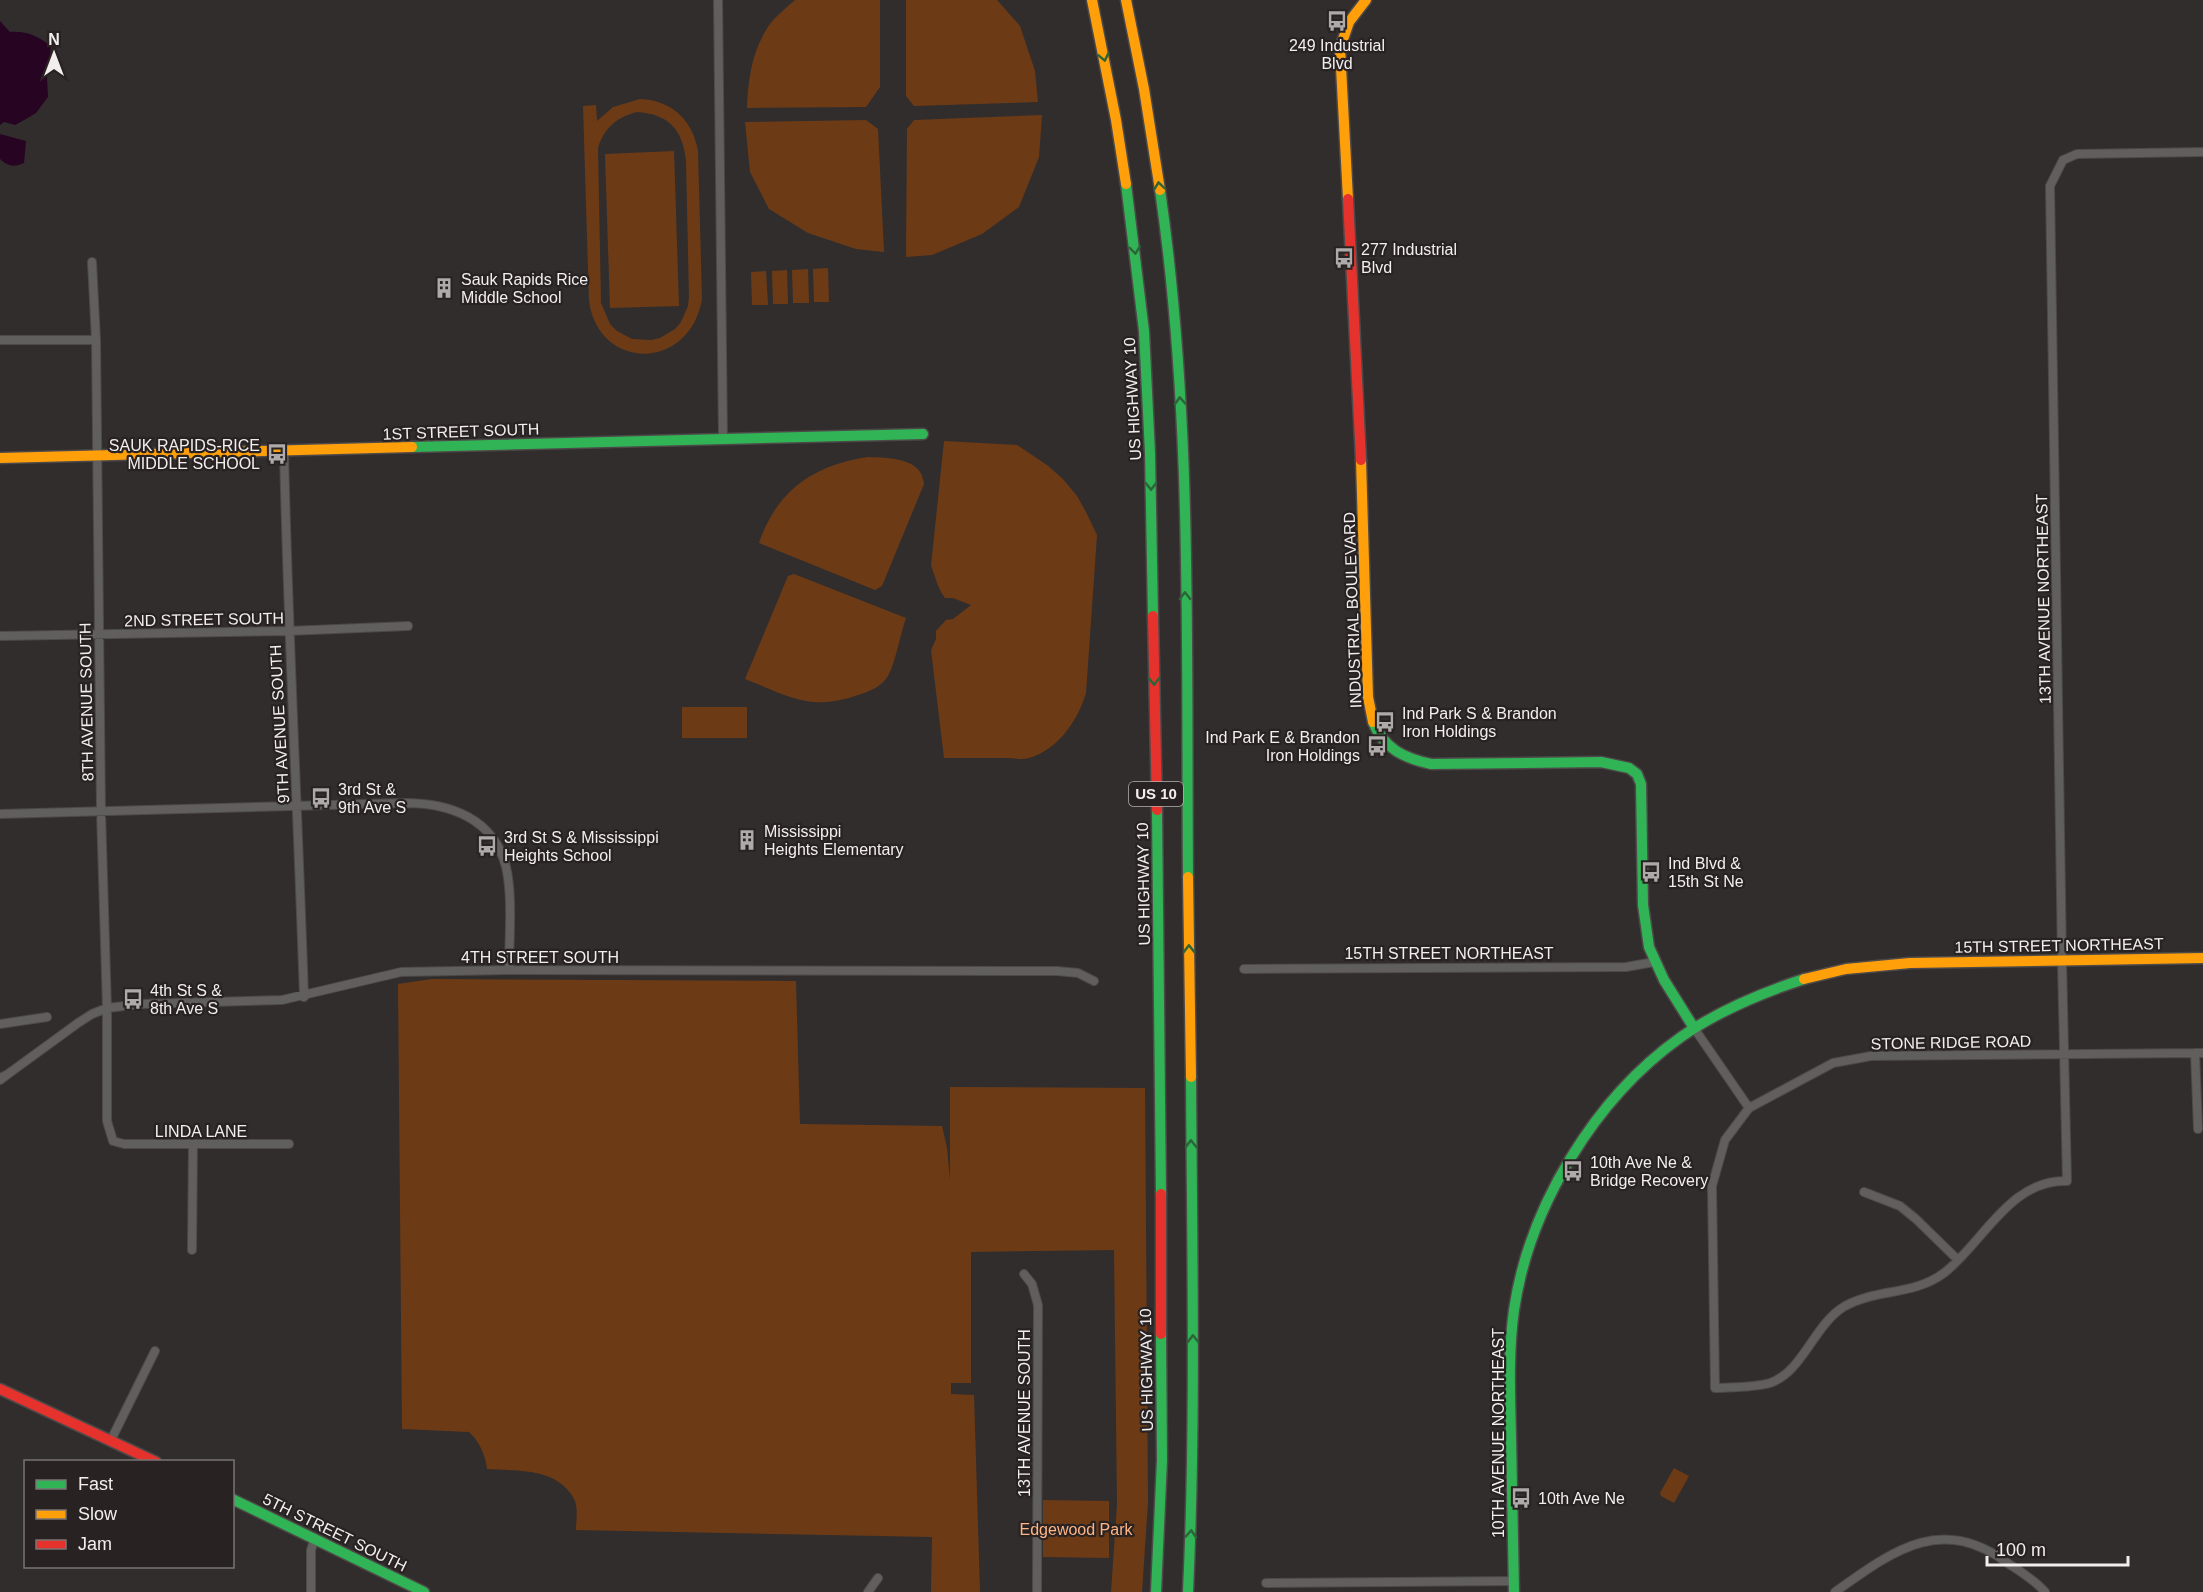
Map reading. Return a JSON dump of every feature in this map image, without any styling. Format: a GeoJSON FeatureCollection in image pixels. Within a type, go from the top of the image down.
{"type":"FeatureCollection","features":[{"type":"Feature","properties":{"kind":"main road","name":"US HIGHWAY 10"},"geometry":{"type":"LineString","coordinates":[[1092,0],[1114,109],[1135,247],[1144,331],[1150,453],[1160,974],[1162,1460],[1156,1592]]}},
{"type":"Feature","properties":{"kind":"main road","name":"US 10"},"geometry":{"type":"LineString","coordinates":[[1126,0],[1151,133],[1167,239],[1184,479],[1194,1387],[1188,1592]]}},
{"type":"Feature","properties":{"kind":"main road","name":"INDUSTRIAL BOULEVARD"},"geometry":{"type":"LineString","coordinates":[[1366,0],[1353,13],[1343,30],[1340,48],[1360,414],[1370,714],[1385,744],[1397,754],[1415,761],[1431,764],[1601,762],[1629,768],[1637,774],[1643,796],[1644,924],[1654,962],[1694,1028]]}},
{"type":"Feature","properties":{"kind":"main road","name":"1ST STREET SOUTH"},"geometry":{"type":"LineString","coordinates":[[0,458],[923,434]]}},
{"type":"Feature","properties":{"kind":"main road","name":"15TH STREET NORTHEAST"},"geometry":{"type":"LineString","coordinates":[[1914,962],[2203,958]]}},
{"type":"Feature","properties":{"kind":"main road","name":"10TH AVENUE NORTHEAST"},"geometry":{"type":"LineString","coordinates":[[1514,1586],[1511,1347],[1517,1291],[1524,1263],[1548,1199],[1570,1157],[1611,1103],[1635,1076],[1694,1028],[1735,1007],[1806,979],[1845,970],[1914,962]]}},
{"type":"Feature","properties":{"kind":"main road"},"geometry":{"type":"LineString","coordinates":[[0,1389],[154,1460]]}},
{"type":"Feature","properties":{"kind":"main road","name":"5TH STREET SOUTH"},"geometry":{"type":"LineString","coordinates":[[234,1500],[424,1592]]}},
{"type":"Feature","properties":{"kind":"street"},"geometry":{"type":"LineString","coordinates":[[718,0],[723,438]]}},
{"type":"Feature","properties":{"kind":"street","name":"13TH AVENUE NORTHEAST"},"geometry":{"type":"LineString","coordinates":[[1958,1260],[2014,1199],[2052,1180],[2067,1181],[2050,186],[2063,160],[2078,154],[2203,152]]}},
{"type":"Feature","properties":{"kind":"street","name":"8TH AVENUE SOUTH"},"geometry":{"type":"LineString","coordinates":[[92,262],[96,340],[107,1121],[113,1141]]}},
{"type":"Feature","properties":{"kind":"street"},"geometry":{"type":"LineString","coordinates":[[0,340],[96,340]]}},
{"type":"Feature","properties":{"kind":"street","name":"9TH AVENUE SOUTH"},"geometry":{"type":"LineString","coordinates":[[284,451],[288,631],[304,997]]}},
{"type":"Feature","properties":{"kind":"street","name":"2ND STREET SOUTH"},"geometry":{"type":"LineString","coordinates":[[0,636],[288,631],[408,626]]}},
{"type":"Feature","properties":{"kind":"street"},"geometry":{"type":"LineString","coordinates":[[0,814],[423,803],[455,810],[469,817],[496,843],[506,866],[509,970]]}},
{"type":"Feature","properties":{"kind":"street","name":"15TH STREET NORTHEAST"},"geometry":{"type":"LineString","coordinates":[[1244,969],[1626,967],[1654,962]]}},
{"type":"Feature","properties":{"kind":"street","name":"4TH STREET SOUTH"},"geometry":{"type":"LineString","coordinates":[[3,1077],[78,1023],[107,1008],[141,1004],[248,1003],[304,997],[401,972],[509,970],[1057,971],[1078,973],[1094,981]]}},
{"type":"Feature","properties":{"kind":"street"},"geometry":{"type":"LineString","coordinates":[[0,1024],[47,1017]]}},
{"type":"Feature","properties":{"kind":"street","name":"INDUSTRIAL BOULEVARD"},"geometry":{"type":"LineString","coordinates":[[1694,1028],[1749,1108]]}},
{"type":"Feature","properties":{"kind":"street"},"geometry":{"type":"LineString","coordinates":[[2198,1129],[2199,1053]]}},
{"type":"Feature","properties":{"kind":"street","name":"STONE RIDGE ROAD"},"geometry":{"type":"LineString","coordinates":[[1958,1260],[1930,1283],[1911,1290],[1867,1297],[1845,1306],[1829,1318],[1788,1372],[1771,1382],[1744,1387],[1715,1388],[1712,1186],[1725,1140],[1749,1108],[1833,1063],[1871,1056],[2199,1053]]}},
{"type":"Feature","properties":{"kind":"street","name":"LINDA LANE"},"geometry":{"type":"LineString","coordinates":[[113,1141],[124,1144],[289,1144]]}},
{"type":"Feature","properties":{"kind":"street"},"geometry":{"type":"LineString","coordinates":[[192,1250],[193,1144]]}},
{"type":"Feature","properties":{"kind":"street"},"geometry":{"type":"LineString","coordinates":[[1864,1192],[1900,1206],[1958,1260]]}},
{"type":"Feature","properties":{"kind":"street","name":"13TH AVENUE SOUTH"},"geometry":{"type":"LineString","coordinates":[[1024,1274],[1032,1284],[1038,1305],[1037,1592]]}},
{"type":"Feature","properties":{"kind":"street"},"geometry":{"type":"LineString","coordinates":[[111,1440],[155,1352]]}},
{"type":"Feature","properties":{"kind":"street"},"geometry":{"type":"LineString","coordinates":[[311,1592],[311,1550],[315,1538]]}},
{"type":"Feature","properties":{"kind":"street"},"geometry":{"type":"LineString","coordinates":[[1835,1592],[1883,1558],[1907,1546],[1937,1539],[1966,1542],[1996,1554],[2045,1592]]}},
{"type":"Feature","properties":{"kind":"street"},"geometry":{"type":"LineString","coordinates":[[868,1592],[878,1578]]}},
{"type":"Feature","properties":{"kind":"street"},"geometry":{"type":"LineString","coordinates":[[1266,1583],[1514,1586]]}},
{"type":"Feature","properties":{"kind":"green space"},"geometry":{"type":"Polygon","coordinates":[[[795,0],[880,0],[880,87],[866,107],[747,108],[750,73],[756,50],[774,19],[795,0]]]}},
{"type":"Feature","properties":{"kind":"green space"},"geometry":{"type":"Polygon","coordinates":[[[906,0],[997,0],[1020,26],[1035,71],[1038,102],[914,106],[906,96],[906,0]]]}},
{"type":"Feature","properties":{"kind":"green space"},"geometry":{"type":"Polygon","coordinates":[[[640,99],[651,100],[671,108],[686,121],[698,151],[702,299],[694,323],[681,340],[664,350],[645,354],[626,351],[609,341],[596,324],[589,301],[583,106],[596,105],[597,121],[613,107],[640,99]],[[637,112],[617,120],[608,129],[598,148],[601,303],[610,324],[617,331],[632,339],[651,340],[660,338],[675,329],[688,306],[689,297],[686,161],[682,141],[678,132],[666,120],[648,113],[637,112]]]}},
{"type":"Feature","properties":{"kind":"green space"},"geometry":{"type":"Polygon","coordinates":[[[1042,115],[1039,157],[1019,207],[982,234],[932,255],[906,257],[907,129],[914,120],[1042,115]]]}},
{"type":"Feature","properties":{"kind":"green space"},"geometry":{"type":"Polygon","coordinates":[[[866,120],[878,129],[884,252],[856,249],[808,233],[769,209],[750,172],[745,122],[866,120]]]}},
{"type":"Feature","properties":{"kind":"green space"},"geometry":{"type":"Polygon","coordinates":[[[674,151],[679,306],[610,308],[605,154],[674,151]]]}},
{"type":"Feature","properties":{"kind":"green space"},"geometry":{"type":"Polygon","coordinates":[[[828,268],[829,302],[814,302],[813,269],[828,268]]]}},
{"type":"Feature","properties":{"kind":"green space"},"geometry":{"type":"Polygon","coordinates":[[[808,269],[809,303],[793,303],[792,270],[808,269]]]}},
{"type":"Feature","properties":{"kind":"green space"},"geometry":{"type":"Polygon","coordinates":[[[787,270],[788,304],[773,304],[772,271],[787,270]]]}},
{"type":"Feature","properties":{"kind":"green space"},"geometry":{"type":"Polygon","coordinates":[[[766,271],[768,305],[752,305],[751,272],[766,271]]]}},
{"type":"Feature","properties":{"kind":"green space"},"geometry":{"type":"Polygon","coordinates":[[[944,441],[1017,445],[1063,479],[1077,496],[1097,535],[1086,693],[1078,713],[1058,741],[1029,758],[944,758],[931,650],[936,639],[936,631],[946,620],[953,619],[971,605],[953,598],[945,598],[931,566],[944,441]]]}},
{"type":"Feature","properties":{"kind":"green space"},"geometry":{"type":"Polygon","coordinates":[[[868,457],[894,459],[911,464],[922,475],[924,484],[882,586],[875,590],[759,543],[776,508],[800,483],[831,466],[868,457]]]}},
{"type":"Feature","properties":{"kind":"green space"},"geometry":{"type":"Polygon","coordinates":[[[794,574],[906,618],[896,656],[886,680],[869,691],[844,699],[814,702],[789,696],[745,679],[788,576],[794,574]]]}},
{"type":"Feature","properties":{"kind":"green space"},"geometry":{"type":"Polygon","coordinates":[[[682,707],[747,707],[747,738],[682,738],[682,707]]]}},
{"type":"Feature","properties":{"kind":"green space"},"geometry":{"type":"Polygon","coordinates":[[[432,979],[796,981],[800,1124],[942,1126],[950,1180],[950,1087],[1145,1088],[1148,1502],[1142,1592],[1111,1592],[1117,1504],[1114,1250],[971,1252],[971,1383],[951,1383],[951,1394],[974,1395],[980,1592],[931,1592],[932,1537],[576,1530],[575,1501],[565,1487],[556,1480],[534,1472],[487,1469],[481,1449],[469,1432],[402,1429],[398,984],[432,979]]]}},
{"type":"Feature","properties":{"kind":"green space"},"geometry":{"type":"Polygon","coordinates":[[[1674,1468],[1689,1476],[1674,1503],[1661,1496],[1660,1493],[1674,1468]]]}},
{"type":"Feature","properties":{"kind":"green space","name":"Edgewood Park"},"geometry":{"type":"Polygon","coordinates":[[[1043,1500],[1109,1501],[1109,1558],[1043,1557],[1043,1500]]]}},
{"type":"Feature","properties":{"kind":"shaded area"},"geometry":{"type":"Polygon","coordinates":[[[0,21],[10,32],[32,35],[51,46],[47,78],[48,97],[36,113],[15,125],[4,122],[0,125],[0,21]]]}},
{"type":"Feature","properties":{"kind":"shaded area"},"geometry":{"type":"Polygon","coordinates":[[[0,134],[26,141],[24,163],[12,166],[0,159],[0,134]]]}},
{"type":"Feature","properties":{"kind":"traffic: fast"},"geometry":{"type":"LineString","coordinates":[[1126,184],[1144,331],[1150,453],[1153,616]]}},
{"type":"Feature","properties":{"kind":"traffic: fast"},"geometry":{"type":"LineString","coordinates":[[1160,190],[1171,275],[1183,447],[1186,533],[1188,877]]}},
{"type":"Feature","properties":{"kind":"traffic: fast"},"geometry":{"type":"LineString","coordinates":[[412,447],[923,434]]}},
{"type":"Feature","properties":{"kind":"traffic: fast"},"geometry":{"type":"LineString","coordinates":[[1373,722],[1389,746],[1412,759],[1431,764],[1601,762],[1629,768],[1637,774],[1641,784],[1643,905],[1649,947],[1664,980],[1694,1028]]}},
{"type":"Feature","properties":{"kind":"traffic: fast"},"geometry":{"type":"LineString","coordinates":[[1157,810],[1161,1194]]}},
{"type":"Feature","properties":{"kind":"traffic: fast"},"geometry":{"type":"LineString","coordinates":[[1514,1592],[1510,1389],[1512,1326],[1522,1271],[1534,1232],[1551,1194],[1594,1123],[1650,1062],[1681,1037],[1710,1019],[1772,990],[1804,979]]}},
{"type":"Feature","properties":{"kind":"traffic: fast"},"geometry":{"type":"LineString","coordinates":[[1188,1592],[1193,1399],[1191,1077]]}},
{"type":"Feature","properties":{"kind":"traffic: fast"},"geometry":{"type":"LineString","coordinates":[[1156,1592],[1162,1460],[1161,1334]]}},
{"type":"Feature","properties":{"kind":"traffic: fast"},"geometry":{"type":"LineString","coordinates":[[234,1500],[424,1592]]}},
{"type":"Feature","properties":{"kind":"traffic: slow"},"geometry":{"type":"LineString","coordinates":[[1092,0],[1126,184]]}},
{"type":"Feature","properties":{"kind":"traffic: slow"},"geometry":{"type":"LineString","coordinates":[[1126,0],[1144,89],[1160,190]]}},
{"type":"Feature","properties":{"kind":"traffic: slow"},"geometry":{"type":"LineString","coordinates":[[1348,199],[1340,48],[1349,22],[1366,0]]}},
{"type":"Feature","properties":{"kind":"traffic: slow"},"geometry":{"type":"LineString","coordinates":[[0,458],[412,447]]}},
{"type":"Feature","properties":{"kind":"traffic: slow"},"geometry":{"type":"LineString","coordinates":[[1361,460],[1368,697],[1373,722]]}},
{"type":"Feature","properties":{"kind":"traffic: slow"},"geometry":{"type":"LineString","coordinates":[[1188,877],[1191,1077]]}},
{"type":"Feature","properties":{"kind":"traffic: slow"},"geometry":{"type":"LineString","coordinates":[[1804,979],[1846,969],[1910,963],[2203,958]]}},
{"type":"Feature","properties":{"kind":"traffic: jam"},"geometry":{"type":"LineString","coordinates":[[1348,199],[1361,460]]}},
{"type":"Feature","properties":{"kind":"traffic: jam"},"geometry":{"type":"LineString","coordinates":[[1153,616],[1157,810]]}},
{"type":"Feature","properties":{"kind":"traffic: jam"},"geometry":{"type":"LineString","coordinates":[[1161,1194],[1161,1334]]}},
{"type":"Feature","properties":{"kind":"traffic: jam"},"geometry":{"type":"LineString","coordinates":[[0,1389],[152,1460]]}},
{"type":"Feature","properties":{"kind":"place","name":"249 Industrial Blvd"},"geometry":{"type":"Point","coordinates":[1337,21]}},
{"type":"Feature","properties":{"kind":"place","name":"277 Industrial Blvd"},"geometry":{"type":"Point","coordinates":[1344,258]}},
{"type":"Feature","properties":{"kind":"place","name":"Sauk Rapids Rice Middle School"},"geometry":{"type":"Point","coordinates":[444,288]}},
{"type":"Feature","properties":{"kind":"place","name":"SAUK RAPIDS-RICE MIDDLE SCHOOL"},"geometry":{"type":"Point","coordinates":[277,454]}},
{"type":"Feature","properties":{"kind":"place","name":"Ind Park S & Brandon Iron Holdings"},"geometry":{"type":"Point","coordinates":[1385,722]}},
{"type":"Feature","properties":{"kind":"place","name":"Ind Park E & Brandon Iron Holdings"},"geometry":{"type":"Point","coordinates":[1377,746]}},
{"type":"Feature","properties":{"kind":"place","name":"3rd St & 9th Ave S"},"geometry":{"type":"Point","coordinates":[321,798]}},
{"type":"Feature","properties":{"kind":"place","name":"Mississippi Heights Elementary"},"geometry":{"type":"Point","coordinates":[747,840]}},
{"type":"Feature","properties":{"kind":"place","name":"3rd St S & Mississippi Heights School"},"geometry":{"type":"Point","coordinates":[487,846]}},
{"type":"Feature","properties":{"kind":"place","name":"Ind Blvd & 15th St Ne"},"geometry":{"type":"Point","coordinates":[1651,872]}},
{"type":"Feature","properties":{"kind":"place","name":"4th St S & 8th Ave S"},"geometry":{"type":"Point","coordinates":[133,999]}},
{"type":"Feature","properties":{"kind":"place","name":"10th Ave Ne & Bridge Recovery"},"geometry":{"type":"Point","coordinates":[1573,1171]}},
{"type":"Feature","properties":{"kind":"place","name":"10th Ave Ne"},"geometry":{"type":"Point","coordinates":[1521,1498]}}]}
